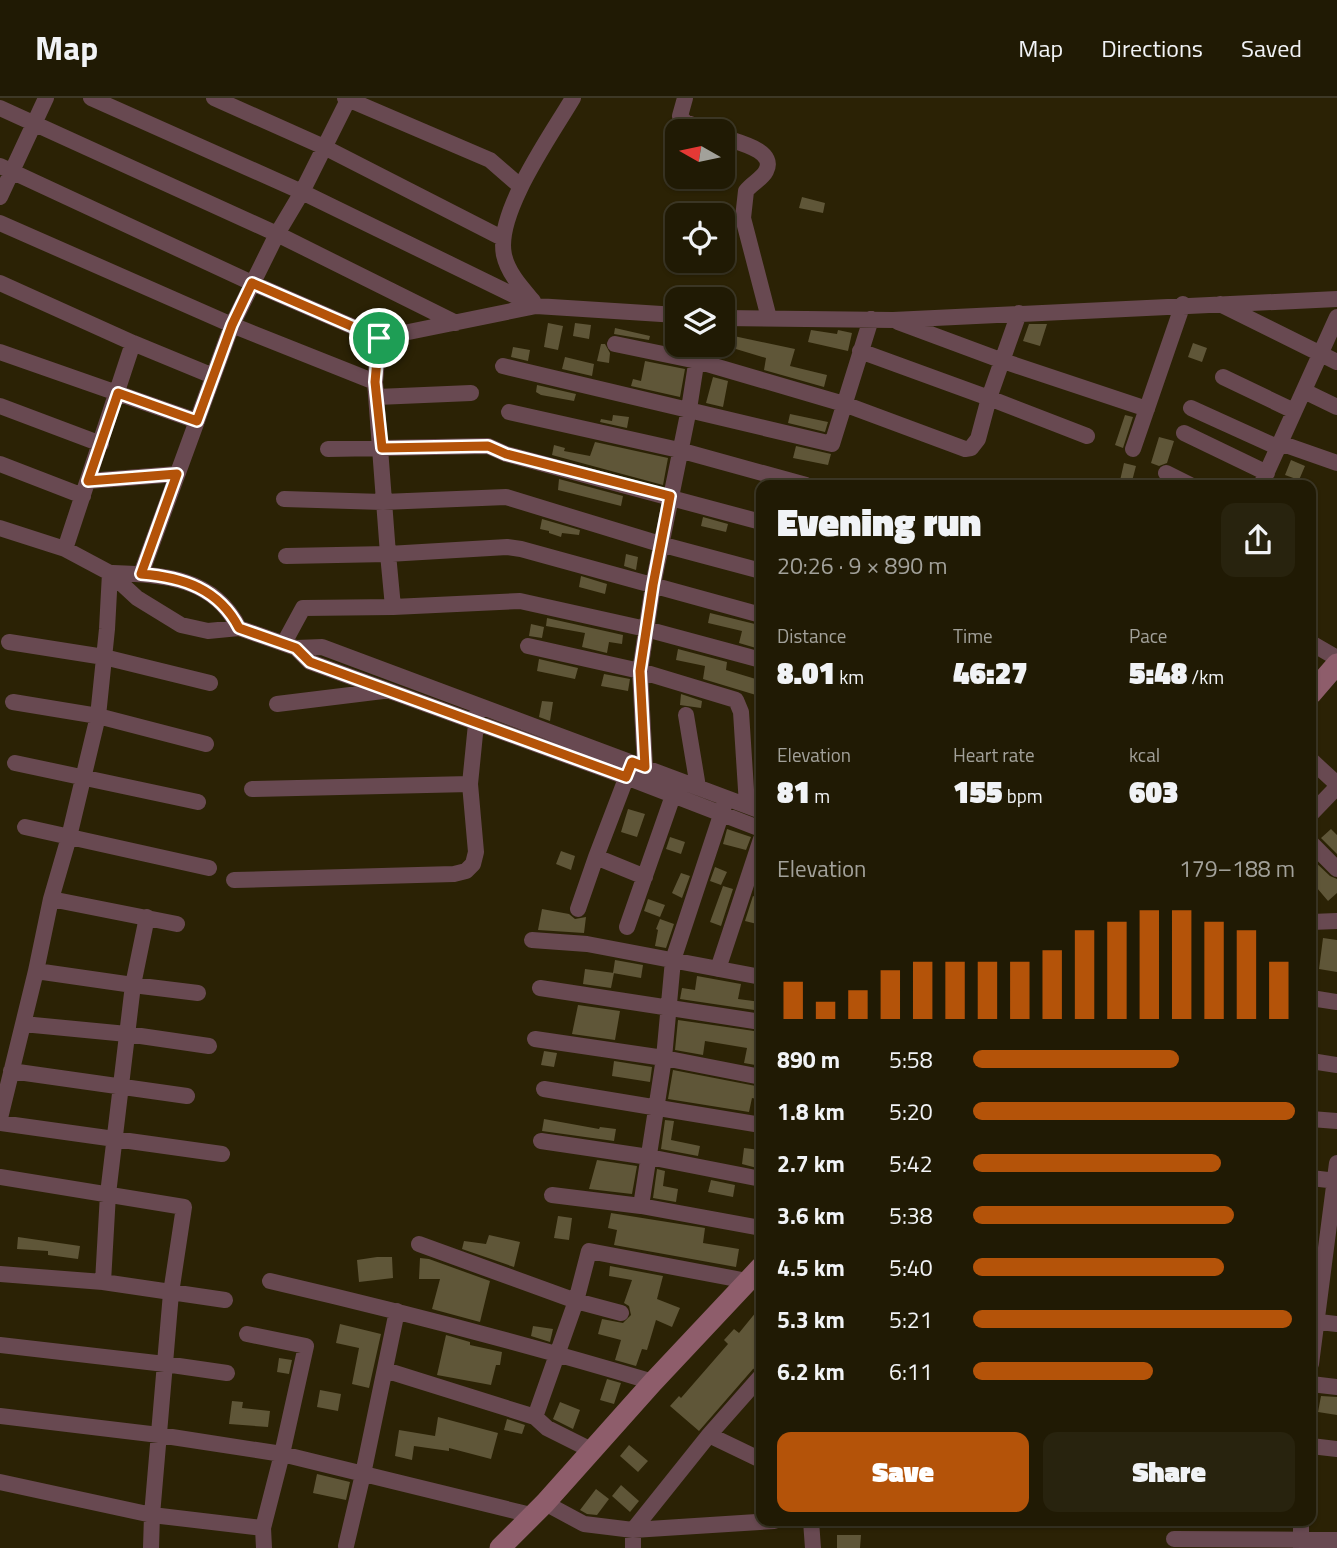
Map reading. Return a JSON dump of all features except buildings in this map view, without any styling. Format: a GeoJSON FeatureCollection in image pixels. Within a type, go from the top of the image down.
{"type":"FeatureCollection","features":[{"type":"Feature","properties":{"kind":"street"},"geometry":{"type":"LineString","coordinates":[[0,197],[6,169],[46,98]]}},
{"type":"Feature","properties":{"kind":"street"},"geometry":{"type":"LineString","coordinates":[[91,98],[302,192],[536,306]]}},
{"type":"Feature","properties":{"kind":"street"},"geometry":{"type":"LineString","coordinates":[[214,98],[241,103],[502,238]]}},
{"type":"Feature","properties":{"kind":"street"},"geometry":{"type":"LineString","coordinates":[[536,306],[510,272],[502,238],[520,186],[573,98]]}},
{"type":"Feature","properties":{"kind":"street"},"geometry":{"type":"LineString","coordinates":[[682,119],[680,116],[685,98]]}},
{"type":"Feature","properties":{"kind":"street"},"geometry":{"type":"LineString","coordinates":[[141,574],[232,325],[347,99],[489,160],[520,186]]}},
{"type":"Feature","properties":{"kind":"street"},"geometry":{"type":"LineString","coordinates":[[0,108],[277,234],[456,323]]}},
{"type":"Feature","properties":{"kind":"street"},"geometry":{"type":"LineString","coordinates":[[735,142],[760,151],[767,157],[765,174],[746,191],[743,218],[769,318]]}},
{"type":"Feature","properties":{"kind":"street"},"geometry":{"type":"LineString","coordinates":[[6,169],[252,283],[379,338],[536,306],[665,315]]}},
{"type":"Feature","properties":{"kind":"street"},"geometry":{"type":"LineString","coordinates":[[0,223],[376,389],[471,393]]}},
{"type":"Feature","properties":{"kind":"street"},"geometry":{"type":"LineString","coordinates":[[0,283],[213,376]]}},
{"type":"Feature","properties":{"kind":"street"},"geometry":{"type":"LineString","coordinates":[[735,318],[893,320],[1183,304],[1337,299]]}},
{"type":"Feature","properties":{"kind":"street"},"geometry":{"type":"LineString","coordinates":[[1218,303],[1337,362]]}},
{"type":"Feature","properties":{"kind":"street"},"geometry":{"type":"LineString","coordinates":[[1133,449],[1183,304]]}},
{"type":"Feature","properties":{"kind":"street"},"geometry":{"type":"LineString","coordinates":[[709,357],[965,449],[976,444],[1019,313]]}},
{"type":"Feature","properties":{"kind":"street"},"geometry":{"type":"LineString","coordinates":[[1184,433],[1264,479],[1337,317]]}},
{"type":"Feature","properties":{"kind":"street"},"geometry":{"type":"LineString","coordinates":[[503,366],[832,444],[871,319]]}},
{"type":"Feature","properties":{"kind":"street"},"geometry":{"type":"LineString","coordinates":[[893,320],[1003,361],[1147,409]]}},
{"type":"Feature","properties":{"kind":"street"},"geometry":{"type":"LineString","coordinates":[[379,338],[376,389],[393,607]]}},
{"type":"Feature","properties":{"kind":"street"},"geometry":{"type":"LineString","coordinates":[[65,549],[133,343]]}},
{"type":"Feature","properties":{"kind":"street"},"geometry":{"type":"LineString","coordinates":[[615,344],[665,349]]}},
{"type":"Feature","properties":{"kind":"street"},"geometry":{"type":"LineString","coordinates":[[860,351],[1087,436]]}},
{"type":"Feature","properties":{"kind":"street"},"geometry":{"type":"LineString","coordinates":[[0,352],[197,421]]}},
{"type":"Feature","properties":{"kind":"street"},"geometry":{"type":"LineString","coordinates":[[578,909],[596,857],[634,769],[640,671],[646,629],[697,357]]}},
{"type":"Feature","properties":{"kind":"street"},"geometry":{"type":"LineString","coordinates":[[1223,377],[1294,411]]}},
{"type":"Feature","properties":{"kind":"street"},"geometry":{"type":"LineString","coordinates":[[1304,391],[1337,407]]}},
{"type":"Feature","properties":{"kind":"street"},"geometry":{"type":"LineString","coordinates":[[0,407],[101,444]]}},
{"type":"Feature","properties":{"kind":"street"},"geometry":{"type":"LineString","coordinates":[[1191,408],[1280,446],[1337,463]]}},
{"type":"Feature","properties":{"kind":"street"},"geometry":{"type":"LineString","coordinates":[[509,412],[679,450],[788,480]]}},
{"type":"Feature","properties":{"kind":"street"},"geometry":{"type":"LineString","coordinates":[[328,449],[488,446],[506,454],[756,521]]}},
{"type":"Feature","properties":{"kind":"street"},"geometry":{"type":"LineString","coordinates":[[0,464],[85,489],[177,474]]}},
{"type":"Feature","properties":{"kind":"street"},"geometry":{"type":"LineString","coordinates":[[1166,473],[1181,480]]}},
{"type":"Feature","properties":{"kind":"street"},"geometry":{"type":"LineString","coordinates":[[284,499],[383,502],[506,497],[660,544],[756,570]]}},
{"type":"Feature","properties":{"kind":"street"},"geometry":{"type":"LineString","coordinates":[[0,528],[65,549],[110,573],[137,598],[181,625],[208,631],[239,628],[290,646],[322,647],[420,684],[477,714]]}},
{"type":"Feature","properties":{"kind":"street"},"geometry":{"type":"LineString","coordinates":[[286,556],[388,554],[507,547],[756,614]]}},
{"type":"Feature","properties":{"kind":"street"},"geometry":{"type":"LineString","coordinates":[[110,573],[179,579],[206,590],[230,610],[239,628]]}},
{"type":"Feature","properties":{"kind":"street"},"geometry":{"type":"LineString","coordinates":[[0,1118],[51,899],[98,716],[110,573]]}},
{"type":"Feature","properties":{"kind":"street"},"geometry":{"type":"LineString","coordinates":[[290,646],[303,608],[520,601],[646,629],[756,659]]}},
{"type":"Feature","properties":{"kind":"street"},"geometry":{"type":"LineString","coordinates":[[9,642],[104,657],[210,682]]}},
{"type":"Feature","properties":{"kind":"street"},"geometry":{"type":"LineString","coordinates":[[290,646],[310,662],[387,691],[477,714],[634,769],[676,788],[721,814],[756,827]]}},
{"type":"Feature","properties":{"kind":"street"},"geometry":{"type":"LineString","coordinates":[[528,646],[640,671],[736,700],[741,712],[754,808],[698,787],[676,788]]}},
{"type":"Feature","properties":{"kind":"street"},"geometry":{"type":"LineString","coordinates":[[1316,646],[1337,658]]}},
{"type":"Feature","properties":{"kind":"street"},"geometry":{"type":"LineString","coordinates":[[1316,688],[1337,664]]}},
{"type":"Feature","properties":{"kind":"street"},"geometry":{"type":"LineString","coordinates":[[277,704],[387,691],[420,684]]}},
{"type":"Feature","properties":{"kind":"street"},"geometry":{"type":"LineString","coordinates":[[13,702],[98,716],[206,744]]}},
{"type":"Feature","properties":{"kind":"street"},"geometry":{"type":"LineString","coordinates":[[234,880],[454,874],[466,871],[473,864],[476,852],[470,784],[477,714]]}},
{"type":"Feature","properties":{"kind":"street"},"geometry":{"type":"LineString","coordinates":[[686,715],[698,787]]}},
{"type":"Feature","properties":{"kind":"street"},"geometry":{"type":"LineString","coordinates":[[15,763],[198,802]]}},
{"type":"Feature","properties":{"kind":"street"},"geometry":{"type":"LineString","coordinates":[[1316,765],[1337,785],[1316,808]]}},
{"type":"Feature","properties":{"kind":"street"},"geometry":{"type":"LineString","coordinates":[[252,789],[470,784]]}},
{"type":"Feature","properties":{"kind":"street"},"geometry":{"type":"LineString","coordinates":[[627,927],[676,788]]}},
{"type":"Feature","properties":{"kind":"street"},"geometry":{"type":"LineString","coordinates":[[641,1206],[664,1058],[673,961],[726,798]]}},
{"type":"Feature","properties":{"kind":"street"},"geometry":{"type":"LineString","coordinates":[[25,827],[209,868]]}},
{"type":"Feature","properties":{"kind":"street"},"geometry":{"type":"LineString","coordinates":[[1316,848],[1337,869]]}},
{"type":"Feature","properties":{"kind":"street"},"geometry":{"type":"LineString","coordinates":[[718,969],[756,854]]}},
{"type":"Feature","properties":{"kind":"street"},"geometry":{"type":"LineString","coordinates":[[596,857],[645,877]]}},
{"type":"Feature","properties":{"kind":"street"},"geometry":{"type":"LineString","coordinates":[[51,899],[177,924]]}},
{"type":"Feature","properties":{"kind":"street"},"geometry":{"type":"LineString","coordinates":[[103,1282],[114,1139],[133,985],[147,917]]}},
{"type":"Feature","properties":{"kind":"street"},"geometry":{"type":"LineString","coordinates":[[1316,922],[1337,921]]}},
{"type":"Feature","properties":{"kind":"street"},"geometry":{"type":"LineString","coordinates":[[532,940],[587,944],[756,976]]}},
{"type":"Feature","properties":{"kind":"street"},"geometry":{"type":"LineString","coordinates":[[36,971],[198,993]]}},
{"type":"Feature","properties":{"kind":"street"},"geometry":{"type":"LineString","coordinates":[[540,988],[756,1021]]}},
{"type":"Feature","properties":{"kind":"street"},"geometry":{"type":"LineString","coordinates":[[1316,999],[1337,1002]]}},
{"type":"Feature","properties":{"kind":"street"},"geometry":{"type":"LineString","coordinates":[[23,1024],[127,1034],[209,1046]]}},
{"type":"Feature","properties":{"kind":"street"},"geometry":{"type":"LineString","coordinates":[[535,1039],[664,1058],[756,1076]]}},
{"type":"Feature","properties":{"kind":"street"},"geometry":{"type":"LineString","coordinates":[[1316,1061],[1337,1065]]}},
{"type":"Feature","properties":{"kind":"street"},"geometry":{"type":"LineString","coordinates":[[11,1071],[187,1096]]}},
{"type":"Feature","properties":{"kind":"street"},"geometry":{"type":"LineString","coordinates":[[544,1088],[756,1124]]}},
{"type":"Feature","properties":{"kind":"street"},"geometry":{"type":"LineString","coordinates":[[1316,1119],[1337,1121]]}},
{"type":"Feature","properties":{"kind":"street"},"geometry":{"type":"LineString","coordinates":[[0,1123],[222,1154]]}},
{"type":"Feature","properties":{"kind":"street"},"geometry":{"type":"LineString","coordinates":[[541,1142],[649,1157],[756,1178]]}},
{"type":"Feature","properties":{"kind":"street"},"geometry":{"type":"LineString","coordinates":[[1316,1309],[1337,1163]]}},
{"type":"Feature","properties":{"kind":"street"},"geometry":{"type":"LineString","coordinates":[[0,1177],[184,1207],[171,1293],[151,1548]]}},
{"type":"Feature","properties":{"kind":"street"},"geometry":{"type":"LineString","coordinates":[[1316,1179],[1336,1181]]}},
{"type":"Feature","properties":{"kind":"street"},"geometry":{"type":"LineString","coordinates":[[552,1195],[641,1206],[756,1227]]}},
{"type":"Feature","properties":{"kind":"street"},"geometry":{"type":"LineString","coordinates":[[419,1244],[576,1301],[621,1313]]}},
{"type":"Feature","properties":{"kind":"street"},"geometry":{"type":"LineString","coordinates":[[535,1417],[576,1301],[589,1251],[754,1274]]}},
{"type":"Feature","properties":{"kind":"street"},"geometry":{"type":"LineString","coordinates":[[0,1274],[103,1282],[225,1300]]}},
{"type":"Feature","properties":{"kind":"street"},"geometry":{"type":"LineString","coordinates":[[500,1548],[754,1274]]}},
{"type":"Feature","properties":{"kind":"street"},"geometry":{"type":"LineString","coordinates":[[270,1281],[397,1311],[653,1382]]}},
{"type":"Feature","properties":{"kind":"street"},"geometry":{"type":"LineString","coordinates":[[346,1546],[397,1311]]}},
{"type":"Feature","properties":{"kind":"street"},"geometry":{"type":"LineString","coordinates":[[1316,1321],[1337,1324]]}},
{"type":"Feature","properties":{"kind":"street"},"geometry":{"type":"LineString","coordinates":[[247,1334],[306,1346],[263,1528],[264,1548]]}},
{"type":"Feature","properties":{"kind":"street"},"geometry":{"type":"LineString","coordinates":[[0,1345],[227,1373]]}},
{"type":"Feature","properties":{"kind":"street"},"geometry":{"type":"LineString","coordinates":[[385,1370],[535,1417],[547,1428],[592,1450]]}},
{"type":"Feature","properties":{"kind":"street"},"geometry":{"type":"LineString","coordinates":[[1316,1385],[1337,1387]]}},
{"type":"Feature","properties":{"kind":"street"},"geometry":{"type":"LineString","coordinates":[[633,1548],[633,1530],[709,1435],[756,1386]]}},
{"type":"Feature","properties":{"kind":"street"},"geometry":{"type":"LineString","coordinates":[[0,1416],[159,1435],[282,1454],[363,1474],[538,1509],[584,1524],[633,1530],[756,1522]]}},
{"type":"Feature","properties":{"kind":"street"},"geometry":{"type":"LineString","coordinates":[[709,1435],[756,1458]]}},
{"type":"Feature","properties":{"kind":"street"},"geometry":{"type":"LineString","coordinates":[[1316,1447],[1337,1449]]}},
{"type":"Feature","properties":{"kind":"street"},"geometry":{"type":"LineString","coordinates":[[0,1482],[152,1515],[263,1528]]}},
{"type":"Feature","properties":{"kind":"street"},"geometry":{"type":"LineString","coordinates":[[811,1526],[813,1548]]}},
{"type":"Feature","properties":{"kind":"street"},"geometry":{"type":"LineString","coordinates":[[1301,1526],[1301,1544]]}},
{"type":"Feature","properties":{"kind":"street"},"geometry":{"type":"LineString","coordinates":[[1174,1539],[1301,1544],[1337,1540]]}},
{"type":"Feature","properties":{"kind":"route"},"geometry":{"type":"LineString","coordinates":[[252,283],[379,338],[375,382],[382,448],[488,446],[506,454],[670,496],[640,671],[645,767],[632,762],[626,777],[310,662],[296,648],[239,628],[230,610],[206,590],[179,579],[141,574],[177,474],[88,481],[118,393],[197,421],[232,325],[252,283]]}}]}
